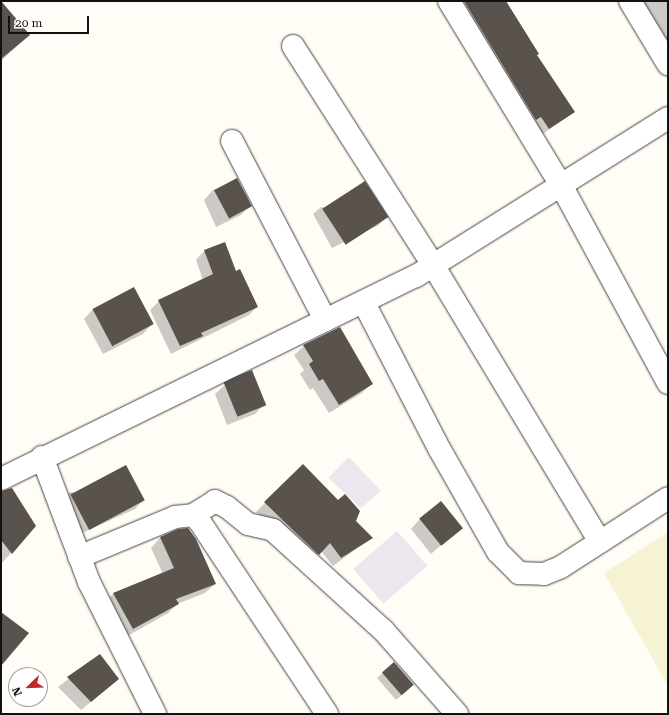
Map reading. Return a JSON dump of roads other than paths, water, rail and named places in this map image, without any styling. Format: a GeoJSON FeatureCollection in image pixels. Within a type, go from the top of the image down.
{"type":"FeatureCollection","features":[{"type":"Feature","properties":{"kind":"street"},"geometry":{"type":"LineString","coordinates":[[449,1],[561,185],[668,383]]}},
{"type":"Feature","properties":{"kind":"street"},"geometry":{"type":"LineString","coordinates":[[630,1],[668,64]]}},
{"type":"Feature","properties":{"kind":"street"},"geometry":{"type":"LineString","coordinates":[[293,46],[433,265],[600,542]]}},
{"type":"Feature","properties":{"kind":"street"},"geometry":{"type":"LineString","coordinates":[[1,478],[325,320],[364,303],[433,265],[668,118]]}},
{"type":"Feature","properties":{"kind":"street"},"geometry":{"type":"LineString","coordinates":[[232,141],[325,320]]}},
{"type":"Feature","properties":{"kind":"street"},"geometry":{"type":"LineString","coordinates":[[364,303],[440,450],[498,552],[519,573],[544,574],[561,567],[668,498]]}},
{"type":"Feature","properties":{"kind":"street"},"geometry":{"type":"LineString","coordinates":[[42,457],[89,582],[155,714]]}},
{"type":"Feature","properties":{"kind":"street"},"geometry":{"type":"LineString","coordinates":[[79,557],[175,517],[193,515],[215,501],[227,506],[248,524],[273,530],[383,630],[457,714]]}},
{"type":"Feature","properties":{"kind":"street"},"geometry":{"type":"LineString","coordinates":[[193,515],[200,522],[240,580],[326,714]]}}]}
